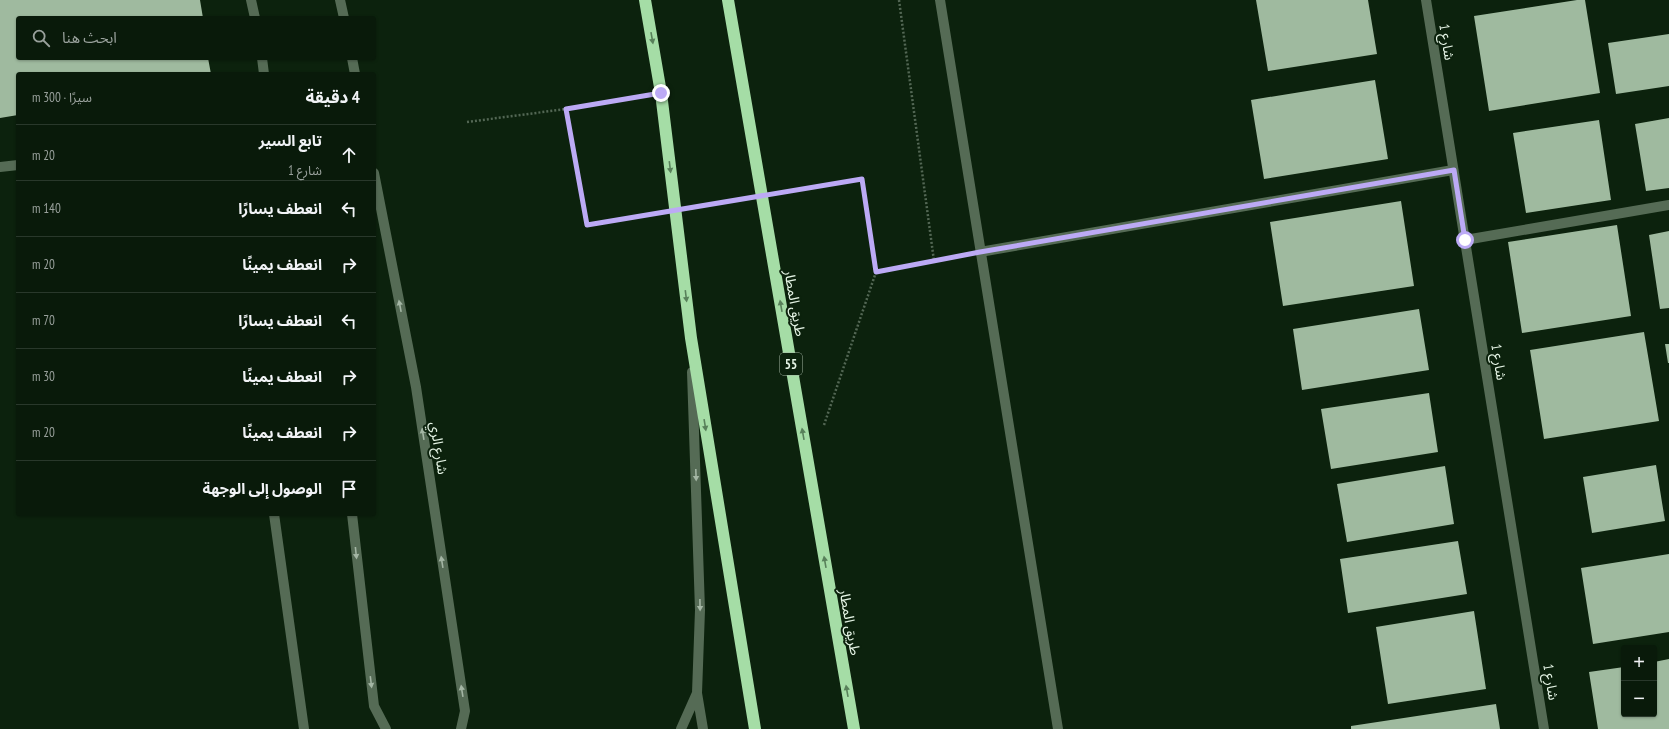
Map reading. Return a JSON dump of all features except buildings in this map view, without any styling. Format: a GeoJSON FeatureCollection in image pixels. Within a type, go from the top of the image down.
{"type":"FeatureCollection","features":[{"type":"Feature","properties":{"kind":"highway"},"geometry":{"type":"LineString","coordinates":[[645,0],[661,93],[691,338],[755,729]]}},
{"type":"Feature","properties":{"kind":"highway","name":"طريق المطار"},"geometry":{"type":"LineString","coordinates":[[728,0],[854,729]]}},
{"type":"Feature","properties":{"kind":"street"},"geometry":{"type":"LineString","coordinates":[[251,0],[255,16]]}},
{"type":"Feature","properties":{"kind":"street"},"geometry":{"type":"LineString","coordinates":[[340,0],[344,16]]}},
{"type":"Feature","properties":{"kind":"street"},"geometry":{"type":"LineString","coordinates":[[940,0],[1058,729]]}},
{"type":"Feature","properties":{"kind":"street","name":"شارع 1"},"geometry":{"type":"LineString","coordinates":[[1426,0],[1544,729]]}},
{"type":"Feature","properties":{"kind":"street"},"geometry":{"type":"LineString","coordinates":[[262,60],[264,72]]}},
{"type":"Feature","properties":{"kind":"street"},"geometry":{"type":"LineString","coordinates":[[352,60],[355,72]]}},
{"type":"Feature","properties":{"kind":"street"},"geometry":{"type":"LineString","coordinates":[[0,167],[16,164]]}},
{"type":"Feature","properties":{"kind":"street"},"geometry":{"type":"LineString","coordinates":[[980,252],[1454,170]]}},
{"type":"Feature","properties":{"kind":"street","name":"شارع الري"},"geometry":{"type":"LineString","coordinates":[[376,183],[416,387],[465,711],[461,729]]}},
{"type":"Feature","properties":{"kind":"street"},"geometry":{"type":"LineString","coordinates":[[1465,240],[1669,205]]}},
{"type":"Feature","properties":{"kind":"street"},"geometry":{"type":"LineString","coordinates":[[691,338],[700,610],[697,693],[703,729]]}},
{"type":"Feature","properties":{"kind":"street"},"geometry":{"type":"LineString","coordinates":[[274,516],[304,729]]}},
{"type":"Feature","properties":{"kind":"street"},"geometry":{"type":"LineString","coordinates":[[352,516],[374,706],[386,729]]}},
{"type":"Feature","properties":{"kind":"street"},"geometry":{"type":"LineString","coordinates":[[681,729],[697,693]]}},
{"type":"Feature","properties":{"kind":"path"},"geometry":{"type":"LineString","coordinates":[[899,0],[934,261]]}},
{"type":"Feature","properties":{"kind":"path"},"geometry":{"type":"LineString","coordinates":[[467,122],[566,109],[661,93]]}},
{"type":"Feature","properties":{"kind":"path"},"geometry":{"type":"LineString","coordinates":[[566,109],[587,225],[862,179],[876,272],[822,430]]}},
{"type":"Feature","properties":{"kind":"path"},"geometry":{"type":"LineString","coordinates":[[876,272],[980,252]]}},
{"type":"Feature","properties":{"kind":"route"},"geometry":{"type":"LineString","coordinates":[[661,93],[566,109],[587,225],[862,179],[876,272],[980,252],[1454,170],[1465,240]]}}]}
